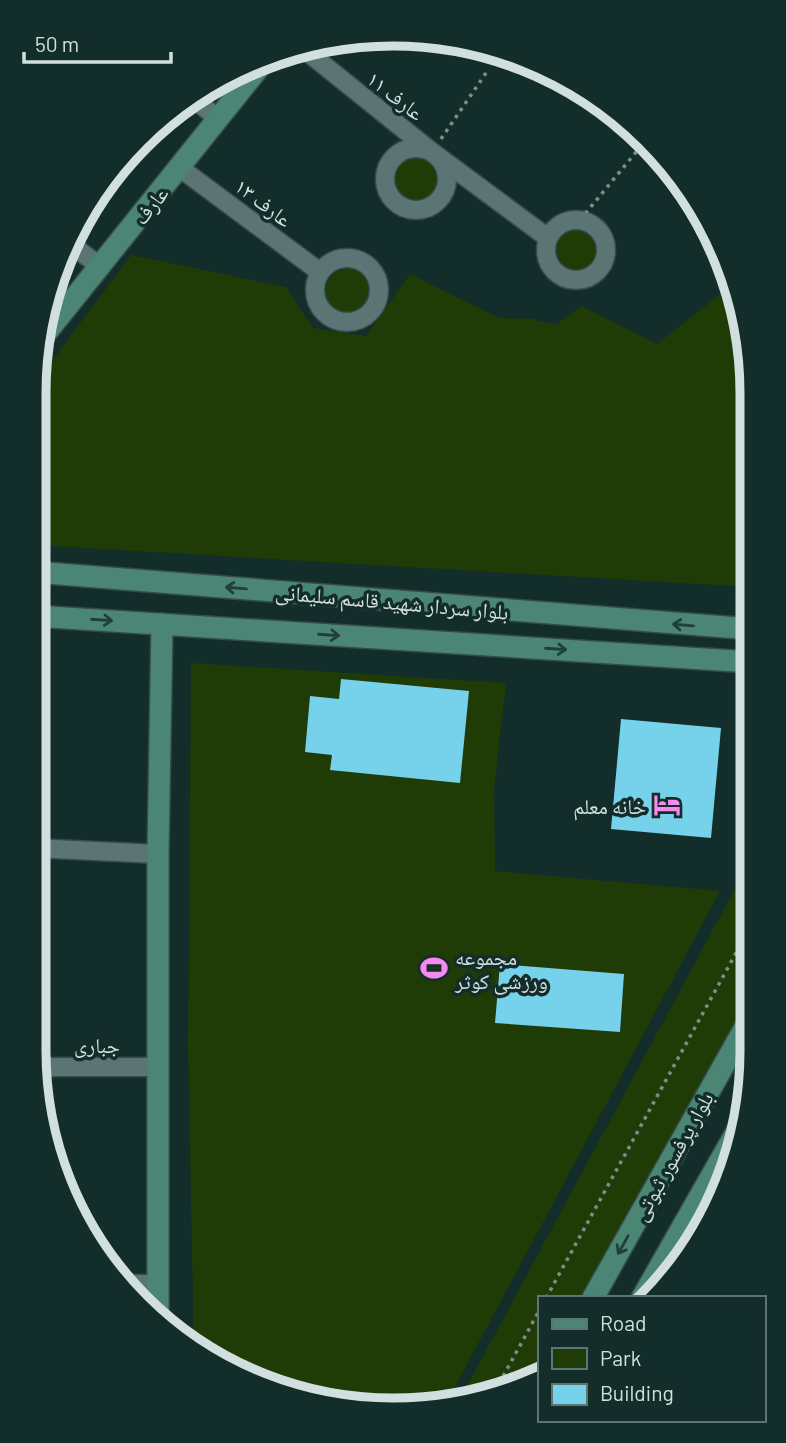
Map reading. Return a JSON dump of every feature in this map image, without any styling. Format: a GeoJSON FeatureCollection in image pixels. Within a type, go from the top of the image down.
{"type":"FeatureCollection","features":[{"type":"Feature","properties":{"kind":"main road","name":"عارف"},"geometry":{"type":"LineString","coordinates":[[52,326],[253,75]]}},
{"type":"Feature","properties":{"kind":"main road","name":"بلوار سردار شهید قاسم سلیمانی"},"geometry":{"type":"LineString","coordinates":[[46,573],[740,628]]}},
{"type":"Feature","properties":{"kind":"main road","name":"بلوار سردار شهید قاسم سلیمانی"},"geometry":{"type":"LineString","coordinates":[[46,617],[740,661]]}},
{"type":"Feature","properties":{"kind":"main road"},"geometry":{"type":"LineString","coordinates":[[158,1306],[158,854],[162,624]]}},
{"type":"Feature","properties":{"kind":"main road","name":"بلوار پرفسور ثبوتی"},"geometry":{"type":"LineString","coordinates":[[594,1296],[740,1036]]}},
{"type":"Feature","properties":{"kind":"main road","name":"بلوار پرفسور ثبوتی"},"geometry":{"type":"LineString","coordinates":[[650,1283],[726,1149]]}},
{"type":"Feature","properties":{"kind":"main road"},"geometry":{"type":"LineString","coordinates":[[699,1215],[702,1191]]}},
{"type":"Feature","properties":{"kind":"street","name":"عارف ۱۱"},"geometry":{"type":"LineString","coordinates":[[311,55],[432,152],[548,238]]}},
{"type":"Feature","properties":{"kind":"street"},"geometry":{"type":"LineString","coordinates":[[200,104],[217,118]]}},
{"type":"Feature","properties":{"kind":"street","name":"عارف ۱۳"},"geometry":{"type":"LineString","coordinates":[[180,167],[320,272]]}},
{"type":"Feature","properties":{"kind":"street"},"geometry":{"type":"LineString","coordinates":[[580,220],[590,223],[598,230],[606,247],[601,266],[586,278],[566,279],[551,267],[546,258],[548,238],[561,224],[580,220]]}},
{"type":"Feature","properties":{"kind":"street"},"geometry":{"type":"LineString","coordinates":[[77,249],[101,267]]}},
{"type":"Feature","properties":{"kind":"street"},"geometry":{"type":"LineString","coordinates":[[46,849],[158,854]]}},
{"type":"Feature","properties":{"kind":"street","name":"جباری"},"geometry":{"type":"LineString","coordinates":[[46,1067],[157,1067]]}},
{"type":"Feature","properties":{"kind":"street"},"geometry":{"type":"LineString","coordinates":[[136,1284],[158,1284]]}},
{"type":"Feature","properties":{"kind":"path"},"geometry":{"type":"LineString","coordinates":[[432,152],[496,61]]}},
{"type":"Feature","properties":{"kind":"path"},"geometry":{"type":"LineString","coordinates":[[580,220],[640,148]]}},
{"type":"Feature","properties":{"kind":"path"},"geometry":{"type":"LineString","coordinates":[[547,1296],[740,943]]}},
{"type":"Feature","properties":{"kind":"path"},"geometry":{"type":"LineString","coordinates":[[501,1380],[538,1313]]}},
{"type":"Feature","properties":{"kind":"green space"},"geometry":{"type":"Polygon","coordinates":[[[416,155],[432,162],[439,178],[432,194],[416,201],[400,194],[393,178],[400,162],[416,155]]]}},
{"type":"Feature","properties":{"kind":"green space"},"geometry":{"type":"Polygon","coordinates":[[[575,227],[591,234],[598,250],[591,266],[575,273],[559,266],[552,250],[559,234],[575,227]]]}},
{"type":"Feature","properties":{"kind":"green space"},"geometry":{"type":"Polygon","coordinates":[[[131,255],[286,287],[313,328],[366,336],[410,274],[499,318],[532,319],[556,325],[581,306],[657,344],[719,295],[729,304],[740,370],[740,586],[46,546],[46,369],[131,255]]]}},
{"type":"Feature","properties":{"kind":"green space"},"geometry":{"type":"Polygon","coordinates":[[[349,268],[365,275],[372,291],[365,307],[349,314],[333,307],[326,291],[333,275],[349,268]]]}},
{"type":"Feature","properties":{"kind":"green space","name":"مجموعه ورزشی کوثر"},"geometry":{"type":"Polygon","coordinates":[[[191,663],[506,683],[494,790],[495,871],[720,891],[452,1393],[393,1398],[325,1391],[281,1379],[239,1362],[194,1335],[188,1046],[191,663]]]}},
{"type":"Feature","properties":{"kind":"green space"},"geometry":{"type":"Polygon","coordinates":[[[740,879],[740,1015],[583,1296],[538,1296],[538,1366],[465,1390],[740,879]]]}},
{"type":"Feature","properties":{"kind":"building"},"geometry":{"type":"Polygon","coordinates":[[[341,679],[469,691],[460,783],[330,770],[332,755],[305,752],[310,696],[339,699],[341,679]]]}},
{"type":"Feature","properties":{"kind":"building"},"geometry":{"type":"Polygon","coordinates":[[[621,719],[721,728],[711,838],[611,829],[621,719]]]}},
{"type":"Feature","properties":{"kind":"building"},"geometry":{"type":"Polygon","coordinates":[[[500,964],[624,974],[620,1032],[495,1023],[500,964]]]}},
{"type":"Feature","properties":{"kind":"place","name":"خانه معلم"},"geometry":{"type":"Point","coordinates":[667,805]}},
{"type":"Feature","properties":{"kind":"place","name":"مجموعه ورزشی کوثر"},"geometry":{"type":"Point","coordinates":[434,968]}}]}
